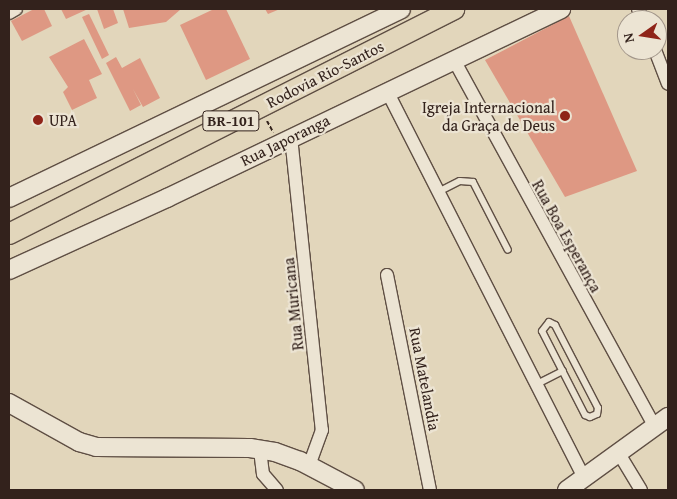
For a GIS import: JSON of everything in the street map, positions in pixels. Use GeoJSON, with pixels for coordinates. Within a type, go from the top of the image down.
{"type":"FeatureCollection","features":[{"type":"Feature","properties":{"kind":"highway","name":"Rodovia Rio-Santos"},"geometry":{"type":"LineString","coordinates":[[9,234],[454,9]]}},
{"type":"Feature","properties":{"kind":"main road"},"geometry":{"type":"LineString","coordinates":[[9,198],[401,9]]}},
{"type":"Feature","properties":{"kind":"main road","name":"Rua Japoranga"},"geometry":{"type":"LineString","coordinates":[[9,270],[561,9]]}},
{"type":"Feature","properties":{"kind":"main road"},"geometry":{"type":"LineString","coordinates":[[9,403],[79,442],[96,447],[260,450],[275,452],[308,465],[355,490]]}},
{"type":"Feature","properties":{"kind":"main road"},"geometry":{"type":"LineString","coordinates":[[567,490],[661,422]]}},
{"type":"Feature","properties":{"kind":"street"},"geometry":{"type":"LineString","coordinates":[[9,12],[16,9]]}},
{"type":"Feature","properties":{"kind":"street","name":"Rua Boa Esperança"},"geometry":{"type":"LineString","coordinates":[[454,60],[661,422]]}},
{"type":"Feature","properties":{"kind":"street"},"geometry":{"type":"LineString","coordinates":[[659,60],[668,84]]}},
{"type":"Feature","properties":{"kind":"street"},"geometry":{"type":"LineString","coordinates":[[387,91],[440,191],[584,478]]}},
{"type":"Feature","properties":{"kind":"street","name":"Rua Muricana"},"geometry":{"type":"LineString","coordinates":[[286,140],[322,430],[308,465]]}},
{"type":"Feature","properties":{"kind":"street","name":"Rua Matelandia"},"geometry":{"type":"LineString","coordinates":[[387,275],[430,490]]}},
{"type":"Feature","properties":{"kind":"street"},"geometry":{"type":"LineString","coordinates":[[260,450],[263,474],[277,490]]}},
{"type":"Feature","properties":{"kind":"street"},"geometry":{"type":"LineString","coordinates":[[618,452],[641,490]]}},
{"type":"Feature","properties":{"kind":"lane"},"geometry":{"type":"LineString","coordinates":[[440,191],[460,181],[473,182],[508,250]]}},
{"type":"Feature","properties":{"kind":"lane"},"geometry":{"type":"LineString","coordinates":[[549,322],[555,325],[598,408],[596,414],[590,417],[585,414],[563,371],[542,331],[549,322]]}},
{"type":"Feature","properties":{"kind":"lane"},"geometry":{"type":"LineString","coordinates":[[537,384],[563,371]]}},
{"type":"Feature","properties":{"kind":"path"},"geometry":{"type":"LineString","coordinates":[[259,107],[286,140]]}},
{"type":"Feature","properties":{"kind":"building"},"geometry":{"type":"Polygon","coordinates":[[[34,9],[44,9],[52,26],[22,41],[11,21],[34,9]]]}},
{"type":"Feature","properties":{"kind":"building"},"geometry":{"type":"Polygon","coordinates":[[[61,9],[88,9],[66,19],[61,9]]]}},
{"type":"Feature","properties":{"kind":"building"},"geometry":{"type":"Polygon","coordinates":[[[97,9],[113,9],[118,23],[104,29],[97,9]]]}},
{"type":"Feature","properties":{"kind":"building"},"geometry":{"type":"Polygon","coordinates":[[[123,9],[181,9],[166,22],[129,28],[123,9]]]}},
{"type":"Feature","properties":{"kind":"building"},"geometry":{"type":"Polygon","coordinates":[[[214,9],[226,9],[250,59],[206,80],[180,25],[214,9]]]}},
{"type":"Feature","properties":{"kind":"building"},"geometry":{"type":"Polygon","coordinates":[[[265,9],[280,9],[268,14],[265,9]]]}},
{"type":"Feature","properties":{"kind":"building"},"geometry":{"type":"Polygon","coordinates":[[[89,14],[109,55],[102,59],[82,17],[89,14]]]}},
{"type":"Feature","properties":{"kind":"building","name":"Igreja Internacional da Graça de Deus"},"geometry":{"type":"Polygon","coordinates":[[[569,16],[637,171],[565,197],[485,60],[569,16]]]}},
{"type":"Feature","properties":{"kind":"building"},"geometry":{"type":"Polygon","coordinates":[[[84,39],[102,74],[89,80],[97,98],[72,110],[63,92],[68,87],[49,57],[84,39]]]}},
{"type":"Feature","properties":{"kind":"building"},"geometry":{"type":"Polygon","coordinates":[[[116,57],[122,68],[140,58],[160,98],[143,107],[133,89],[141,105],[130,111],[106,63],[116,57]]]}},
{"type":"Feature","properties":{"kind":"place","name":"Igreja Internacional da Graça de Deus"},"geometry":{"type":"Point","coordinates":[565,116]}},
{"type":"Feature","properties":{"kind":"place","name":"UPA"},"geometry":{"type":"Point","coordinates":[38,120]}}]}
